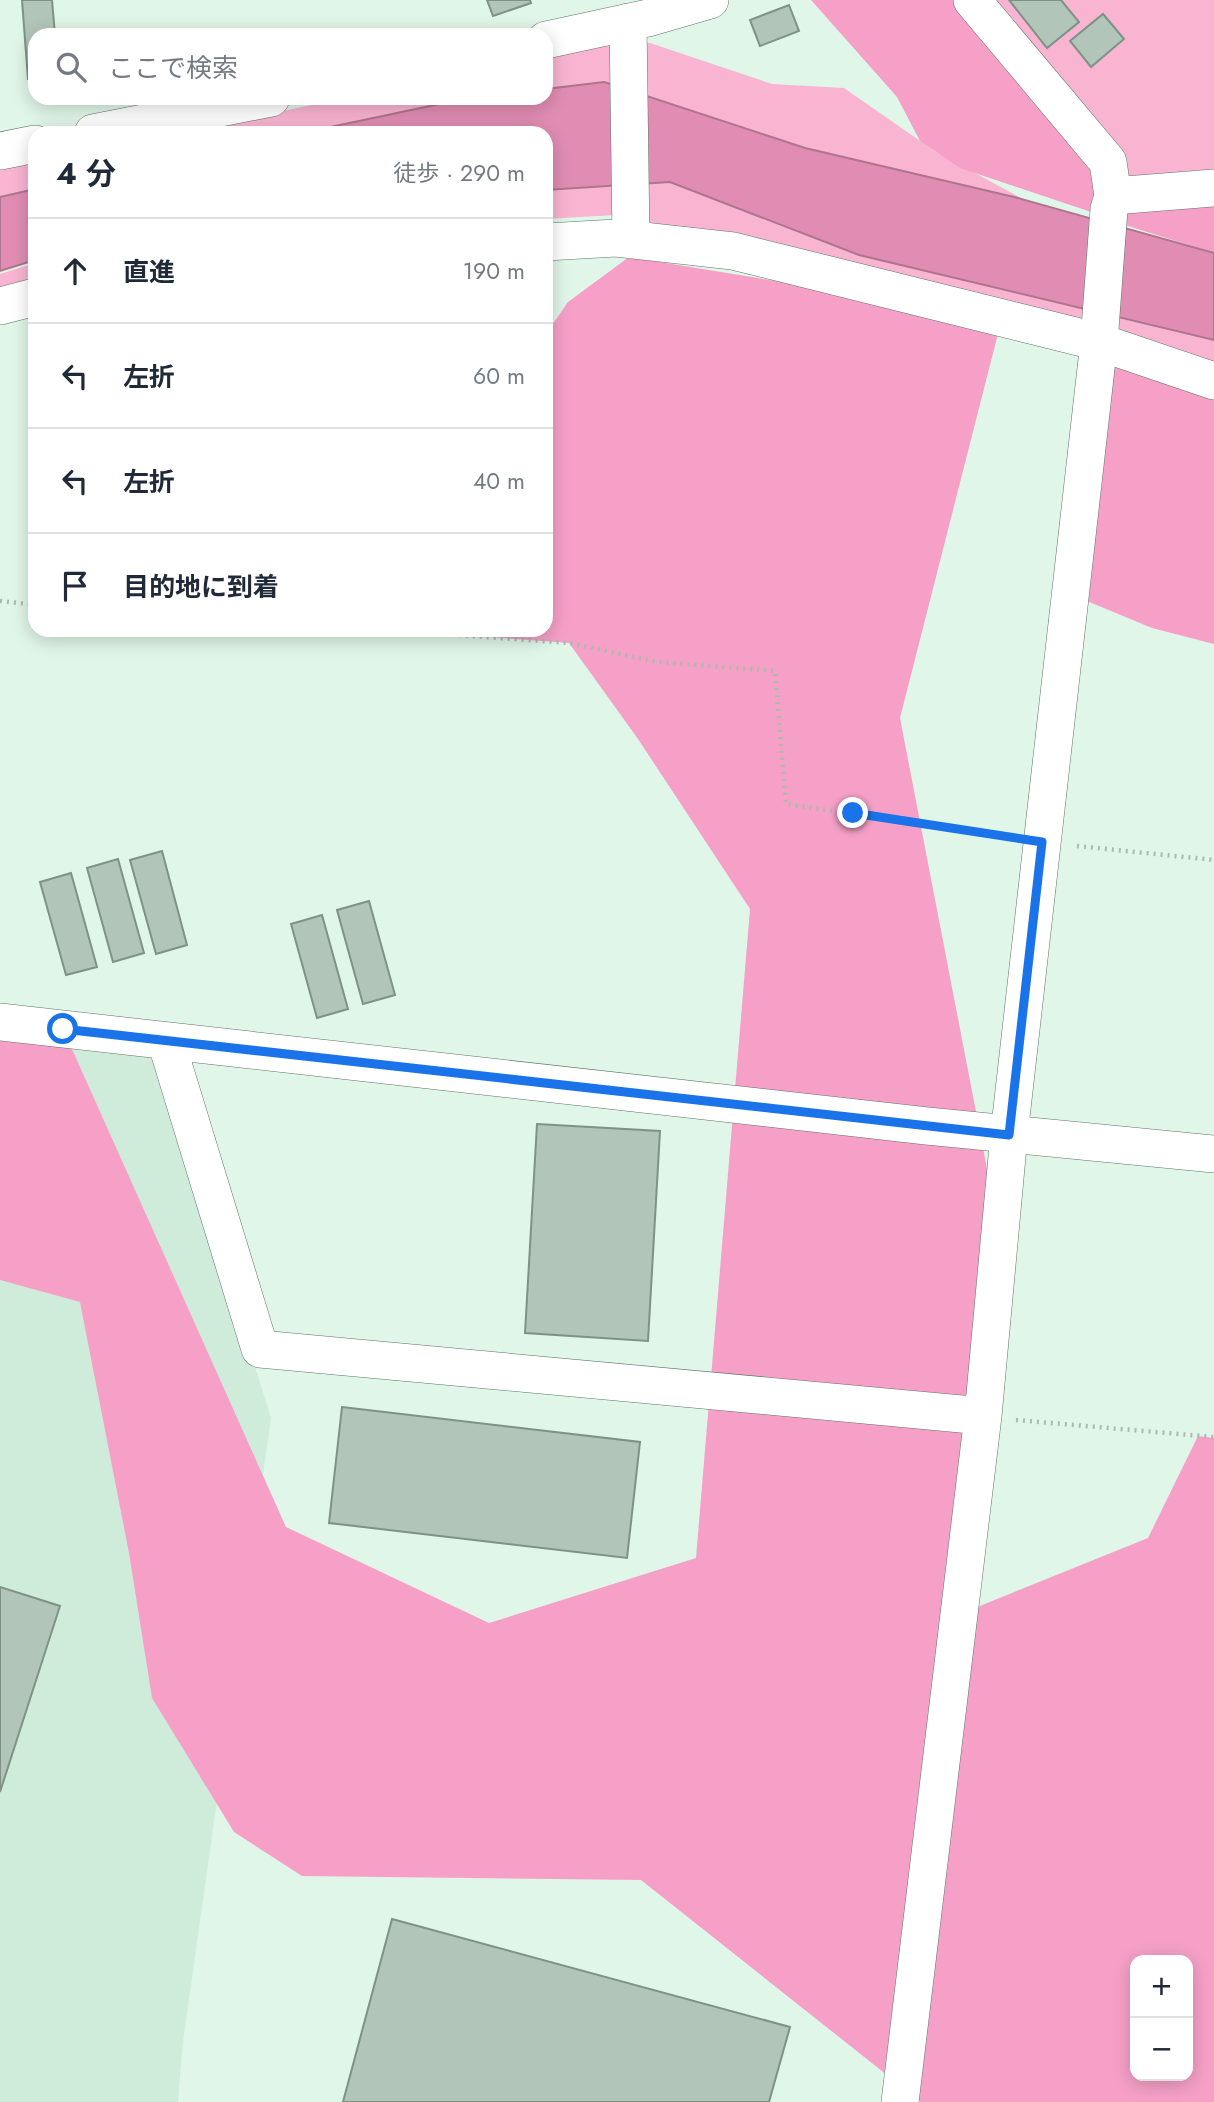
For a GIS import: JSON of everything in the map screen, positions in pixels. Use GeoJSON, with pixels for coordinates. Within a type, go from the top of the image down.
{"type":"FeatureCollection","features":[{"type":"Feature","properties":{"kind":"street"},"geometry":{"type":"LineString","coordinates":[[553,38],[637,14],[709,0]]}},
{"type":"Feature","properties":{"kind":"street"},"geometry":{"type":"LineString","coordinates":[[900,2102],[984,1416],[1009,1135],[1099,337],[1111,203],[1108,162],[972,0]]}},
{"type":"Feature","properties":{"kind":"street"},"geometry":{"type":"LineString","coordinates":[[631,240],[629,63],[637,14]]}},
{"type":"Feature","properties":{"kind":"street"},"geometry":{"type":"LineString","coordinates":[[129,126],[235,105]]}},
{"type":"Feature","properties":{"kind":"street"},"geometry":{"type":"LineString","coordinates":[[0,151],[28,145]]}},
{"type":"Feature","properties":{"kind":"street"},"geometry":{"type":"LineString","coordinates":[[1111,203],[1214,188]]}},
{"type":"Feature","properties":{"kind":"street"},"geometry":{"type":"LineString","coordinates":[[553,242],[631,240],[733,251],[1099,337],[1214,381]]}},
{"type":"Feature","properties":{"kind":"street"},"geometry":{"type":"LineString","coordinates":[[0,306],[28,299]]}},
{"type":"Feature","properties":{"kind":"street"},"geometry":{"type":"LineString","coordinates":[[0,1022],[1009,1135],[1214,1154]]}},
{"type":"Feature","properties":{"kind":"street"},"geometry":{"type":"LineString","coordinates":[[166,1041],[260,1349],[984,1416]]}},
{"type":"Feature","properties":{"kind":"path"},"geometry":{"type":"LineString","coordinates":[[0,601],[28,604]]}},
{"type":"Feature","properties":{"kind":"path"},"geometry":{"type":"LineString","coordinates":[[486,637],[569,643],[658,662],[775,671],[786,804],[1042,842],[1214,860]]}},
{"type":"Feature","properties":{"kind":"path"},"geometry":{"type":"LineString","coordinates":[[984,1416],[1165,1435],[1214,1437]]}},
{"type":"Feature","properties":{"kind":"shaded area"},"geometry":{"type":"Polygon","coordinates":[[[811,0],[960,0],[1108,162],[1100,215],[960,168],[920,141],[897,97],[811,0]]]}},
{"type":"Feature","properties":{"kind":"shaded area"},"geometry":{"type":"Polygon","coordinates":[[[972,0],[1214,0],[1214,182],[1112,189],[972,0]]]}},
{"type":"Feature","properties":{"kind":"shaded area"},"geometry":{"type":"Polygon","coordinates":[[[650,43],[772,84],[844,88],[936,152],[1025,200],[817,151],[587,84],[553,88],[553,55],[603,44],[650,43]]]}},
{"type":"Feature","properties":{"kind":"shaded area"},"geometry":{"type":"Polygon","coordinates":[[[604,82],[805,148],[1014,197],[1214,253],[1214,340],[859,255],[670,182],[553,190],[553,126],[335,126],[435,105],[553,105],[553,88],[604,82]]]}},
{"type":"Feature","properties":{"kind":"shaded area"},"geometry":{"type":"Polygon","coordinates":[[[312,105],[440,105],[342,126],[211,126],[312,105]]]}},
{"type":"Feature","properties":{"kind":"shaded area"},"geometry":{"type":"Polygon","coordinates":[[[28,164],[28,196],[0,202],[0,170],[28,164]]]}},
{"type":"Feature","properties":{"kind":"shaded area"},"geometry":{"type":"Polygon","coordinates":[[[670,182],[821,241],[966,281],[1214,340],[1214,370],[615,215],[553,219],[553,190],[670,182]]]}},
{"type":"Feature","properties":{"kind":"shaded area"},"geometry":{"type":"Polygon","coordinates":[[[1214,188],[1214,253],[1109,220],[1125,195],[1214,188]]]}},
{"type":"Feature","properties":{"kind":"shaded area"},"geometry":{"type":"Polygon","coordinates":[[[28,191],[28,262],[0,271],[0,197],[28,191]]]}},
{"type":"Feature","properties":{"kind":"shaded area"},"geometry":{"type":"Polygon","coordinates":[[[629,257],[1002,318],[900,718],[1000,1236],[960,1614],[1148,1538],[1198,1436],[1214,1438],[1214,2102],[921,2102],[641,1880],[302,1876],[234,1832],[152,1698],[129,1553],[80,1302],[0,1280],[0,1022],[63,1029],[286,1527],[489,1623],[696,1558],[750,909],[638,739],[569,643],[490,637],[553,637],[553,324],[568,302],[629,257]]]}},
{"type":"Feature","properties":{"kind":"shaded area"},"geometry":{"type":"Polygon","coordinates":[[[28,265],[28,282],[0,291],[0,274],[28,265]]]}},
{"type":"Feature","properties":{"kind":"shaded area"},"geometry":{"type":"Polygon","coordinates":[[[1099,342],[1214,381],[1214,644],[1152,628],[1070,594],[1099,342]]]}},
{"type":"Feature","properties":{"kind":"shaded area"},"geometry":{"type":"Polygon","coordinates":[[[0,1035],[157,1053],[271,1418],[183,2042],[178,2102],[0,2102],[0,1035]]]}},
{"type":"Feature","properties":{"kind":"building"},"geometry":{"type":"Polygon","coordinates":[[[22,0],[52,0],[54,28],[28,28],[28,79],[22,0]]]}},
{"type":"Feature","properties":{"kind":"building"},"geometry":{"type":"Polygon","coordinates":[[[487,0],[530,0],[531,3],[493,16],[487,0]]]}},
{"type":"Feature","properties":{"kind":"building"},"geometry":{"type":"Polygon","coordinates":[[[1009,0],[1061,0],[1079,22],[1047,48],[1009,0]]]}},
{"type":"Feature","properties":{"kind":"building"},"geometry":{"type":"Polygon","coordinates":[[[789,5],[799,31],[760,46],[750,20],[789,5]]]}},
{"type":"Feature","properties":{"kind":"building"},"geometry":{"type":"Polygon","coordinates":[[[1103,14],[1124,39],[1091,67],[1070,41],[1103,14]]]}},
{"type":"Feature","properties":{"kind":"building"},"geometry":{"type":"Polygon","coordinates":[[[162,851],[187,945],[156,954],[130,860],[162,851]]]}},
{"type":"Feature","properties":{"kind":"building"},"geometry":{"type":"Polygon","coordinates":[[[118,859],[144,953],[113,962],[87,868],[118,859]]]}},
{"type":"Feature","properties":{"kind":"building"},"geometry":{"type":"Polygon","coordinates":[[[71,873],[97,967],[66,975],[40,882],[71,873]]]}},
{"type":"Feature","properties":{"kind":"building"},"geometry":{"type":"Polygon","coordinates":[[[369,901],[395,995],[363,1004],[337,910],[369,901]]]}},
{"type":"Feature","properties":{"kind":"building"},"geometry":{"type":"Polygon","coordinates":[[[322,915],[348,1009],[317,1018],[291,924],[322,915]]]}},
{"type":"Feature","properties":{"kind":"building"},"geometry":{"type":"Polygon","coordinates":[[[537,1124],[660,1131],[648,1341],[525,1333],[537,1124]]]}},
{"type":"Feature","properties":{"kind":"building"},"geometry":{"type":"Polygon","coordinates":[[[342,1407],[640,1442],[627,1558],[329,1523],[342,1407]]]}},
{"type":"Feature","properties":{"kind":"building"},"geometry":{"type":"Polygon","coordinates":[[[0,1587],[60,1606],[0,1792],[0,1587]]]}},
{"type":"Feature","properties":{"kind":"building"},"geometry":{"type":"Polygon","coordinates":[[[392,1919],[790,2027],[769,2102],[343,2102],[392,1919]]]}},
{"type":"Feature","properties":{"kind":"route"},"geometry":{"type":"LineString","coordinates":[[63,1029],[1009,1135],[1042,842],[853,813]]}}]}
